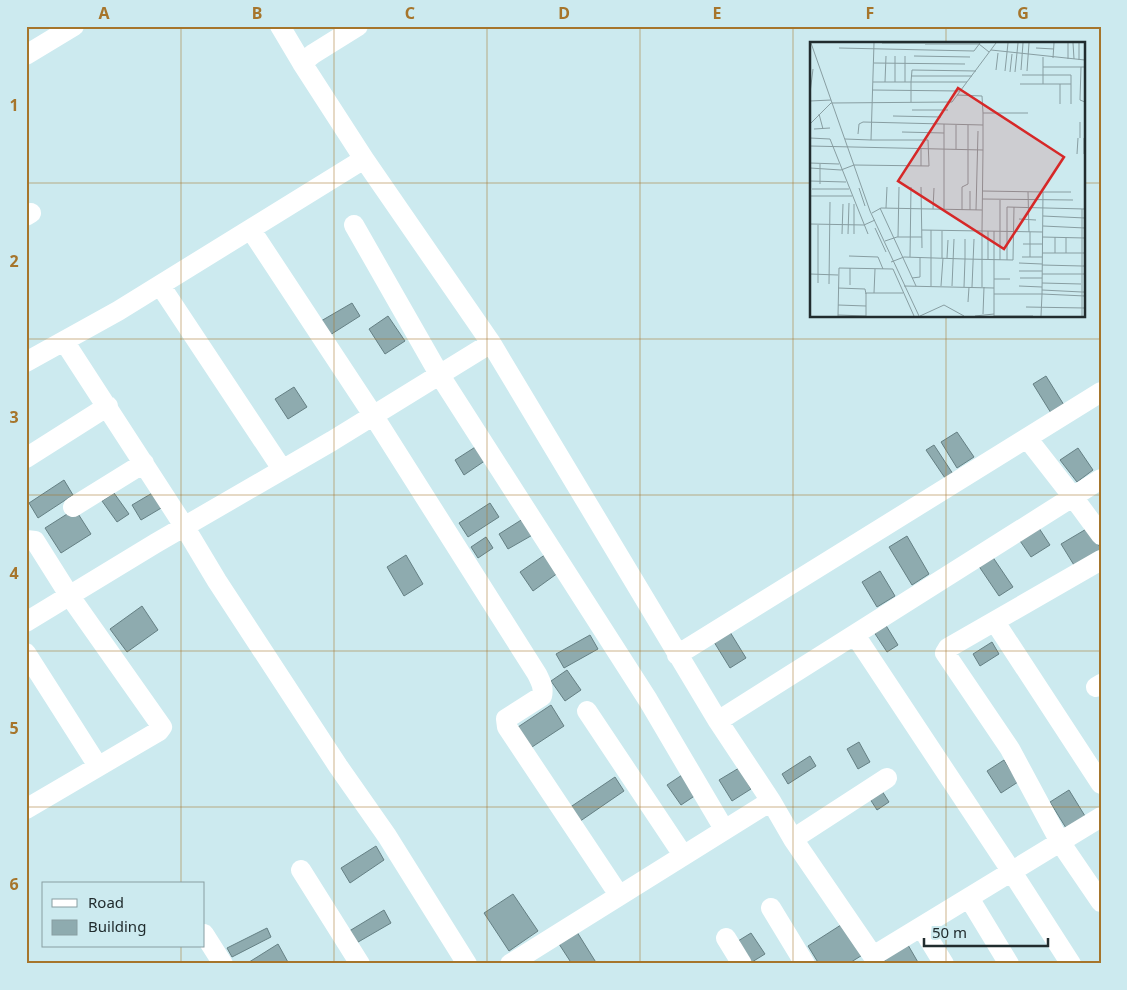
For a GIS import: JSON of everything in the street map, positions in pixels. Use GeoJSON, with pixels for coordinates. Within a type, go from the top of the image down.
{"type":"FeatureCollection","features":[{"type":"Feature","properties":{"kind":"street"},"geometry":{"type":"LineString","coordinates":[[26,55],[74,26]]}},
{"type":"Feature","properties":{"kind":"street"},"geometry":{"type":"LineString","coordinates":[[280,26],[364,159],[491,343],[677,655],[871,961],[969,898],[1101,818]]}},
{"type":"Feature","properties":{"kind":"street"},"geometry":{"type":"LineString","coordinates":[[302,63],[358,26]]}},
{"type":"Feature","properties":{"kind":"street"},"geometry":{"type":"LineString","coordinates":[[26,362],[118,311],[364,159]]}},
{"type":"Feature","properties":{"kind":"street"},"geometry":{"type":"LineString","coordinates":[[354,225],[439,374],[648,700],[724,828]]}},
{"type":"Feature","properties":{"kind":"street"},"geometry":{"type":"LineString","coordinates":[[251,230],[373,415],[537,674],[542,684],[542,696],[506,719],[507,727],[619,895]]}},
{"type":"Feature","properties":{"kind":"street"},"geometry":{"type":"LineString","coordinates":[[160,285],[282,469]]}},
{"type":"Feature","properties":{"kind":"street"},"geometry":{"type":"LineString","coordinates":[[64,341],[108,406],[217,581],[338,766],[387,836],[467,964]]}},
{"type":"Feature","properties":{"kind":"street"},"geometry":{"type":"LineString","coordinates":[[26,622],[491,343]]}},
{"type":"Feature","properties":{"kind":"street"},"geometry":{"type":"LineString","coordinates":[[677,655],[1101,392]]}},
{"type":"Feature","properties":{"kind":"street"},"geometry":{"type":"LineString","coordinates":[[26,458],[108,406]]}},
{"type":"Feature","properties":{"kind":"street"},"geometry":{"type":"LineString","coordinates":[[1027,438],[1101,535]]}},
{"type":"Feature","properties":{"kind":"street"},"geometry":{"type":"LineString","coordinates":[[73,507],[144,463]]}},
{"type":"Feature","properties":{"kind":"street"},"geometry":{"type":"LineString","coordinates":[[718,721],[1101,479]]}},
{"type":"Feature","properties":{"kind":"street"},"geometry":{"type":"LineString","coordinates":[[26,540],[34,542],[69,596],[162,726],[159,731],[26,809]]}},
{"type":"Feature","properties":{"kind":"street"},"geometry":{"type":"LineString","coordinates":[[1101,560],[948,648],[945,653],[1010,749],[1060,842],[1101,902]]}},
{"type":"Feature","properties":{"kind":"street"},"geometry":{"type":"LineString","coordinates":[[995,622],[1101,784]]}},
{"type":"Feature","properties":{"kind":"street"},"geometry":{"type":"LineString","coordinates":[[854,635],[1071,964]]}},
{"type":"Feature","properties":{"kind":"street"},"geometry":{"type":"LineString","coordinates":[[26,654],[98,766]]}},
{"type":"Feature","properties":{"kind":"street"},"geometry":{"type":"LineString","coordinates":[[587,711],[683,855]]}},
{"type":"Feature","properties":{"kind":"street"},"geometry":{"type":"LineString","coordinates":[[793,839],[887,778]]}},
{"type":"Feature","properties":{"kind":"street"},"geometry":{"type":"LineString","coordinates":[[510,964],[724,828],[771,801]]}},
{"type":"Feature","properties":{"kind":"street"},"geometry":{"type":"LineString","coordinates":[[301,870],[360,964]]}},
{"type":"Feature","properties":{"kind":"street"},"geometry":{"type":"LineString","coordinates":[[969,898],[1009,964]]}},
{"type":"Feature","properties":{"kind":"street"},"geometry":{"type":"LineString","coordinates":[[771,908],[805,964]]}},
{"type":"Feature","properties":{"kind":"street"},"geometry":{"type":"LineString","coordinates":[[922,928],[944,964]]}},
{"type":"Feature","properties":{"kind":"street"},"geometry":{"type":"LineString","coordinates":[[205,936],[223,964]]}},
{"type":"Feature","properties":{"kind":"street"},"geometry":{"type":"LineString","coordinates":[[726,938],[742,964]]}},
{"type":"Feature","properties":{"kind":"building"},"geometry":{"type":"Polygon","coordinates":[[[352,303],[360,316],[330,335],[321,321],[352,303]]]}},
{"type":"Feature","properties":{"kind":"building"},"geometry":{"type":"Polygon","coordinates":[[[388,316],[405,341],[385,354],[369,329],[388,316]]]}},
{"type":"Feature","properties":{"kind":"building"},"geometry":{"type":"Polygon","coordinates":[[[1046,376],[1064,405],[1051,413],[1033,384],[1046,376]]]}},
{"type":"Feature","properties":{"kind":"building"},"geometry":{"type":"Polygon","coordinates":[[[294,387],[307,407],[288,419],[275,399],[294,387]]]}},
{"type":"Feature","properties":{"kind":"building"},"geometry":{"type":"Polygon","coordinates":[[[957,432],[974,457],[957,468],[941,442],[957,432]]]}},
{"type":"Feature","properties":{"kind":"building"},"geometry":{"type":"Polygon","coordinates":[[[480,444],[489,458],[464,475],[455,460],[480,444]]]}},
{"type":"Feature","properties":{"kind":"building"},"geometry":{"type":"Polygon","coordinates":[[[934,445],[953,474],[945,478],[926,450],[934,445]]]}},
{"type":"Feature","properties":{"kind":"building"},"geometry":{"type":"Polygon","coordinates":[[[1078,448],[1093,470],[1077,482],[1060,460],[1078,448]]]}},
{"type":"Feature","properties":{"kind":"building"},"geometry":{"type":"Polygon","coordinates":[[[64,480],[73,495],[38,518],[29,503],[64,480]]]}},
{"type":"Feature","properties":{"kind":"building"},"geometry":{"type":"Polygon","coordinates":[[[154,492],[163,507],[141,520],[132,505],[154,492]]]}},
{"type":"Feature","properties":{"kind":"building"},"geometry":{"type":"Polygon","coordinates":[[[114,493],[129,514],[117,522],[102,501],[114,493]]]}},
{"type":"Feature","properties":{"kind":"building"},"geometry":{"type":"Polygon","coordinates":[[[490,503],[499,517],[468,537],[459,523],[490,503]]]}},
{"type":"Feature","properties":{"kind":"building"},"geometry":{"type":"Polygon","coordinates":[[[75,509],[91,534],[61,553],[45,528],[75,509]]]}},
{"type":"Feature","properties":{"kind":"building"},"geometry":{"type":"Polygon","coordinates":[[[526,517],[536,533],[508,549],[499,534],[526,517]]]}},
{"type":"Feature","properties":{"kind":"building"},"geometry":{"type":"Polygon","coordinates":[[[1035,522],[1050,545],[1031,557],[1016,535],[1035,522]]]}},
{"type":"Feature","properties":{"kind":"building"},"geometry":{"type":"Polygon","coordinates":[[[1088,528],[1101,549],[1101,556],[1077,570],[1061,544],[1088,528]]]}},
{"type":"Feature","properties":{"kind":"building"},"geometry":{"type":"Polygon","coordinates":[[[907,536],[929,574],[912,585],[889,547],[907,536]]]}},
{"type":"Feature","properties":{"kind":"building"},"geometry":{"type":"Polygon","coordinates":[[[486,537],[493,548],[478,558],[471,547],[486,537]]]}},
{"type":"Feature","properties":{"kind":"building"},"geometry":{"type":"Polygon","coordinates":[[[549,552],[562,570],[533,591],[520,572],[549,552]]]}},
{"type":"Feature","properties":{"kind":"building"},"geometry":{"type":"Polygon","coordinates":[[[990,553],[1013,587],[999,596],[976,562],[990,553]]]}},
{"type":"Feature","properties":{"kind":"building"},"geometry":{"type":"Polygon","coordinates":[[[406,555],[423,584],[404,596],[387,567],[406,555]]]}},
{"type":"Feature","properties":{"kind":"building"},"geometry":{"type":"Polygon","coordinates":[[[880,571],[895,596],[877,607],[862,582],[880,571]]]}},
{"type":"Feature","properties":{"kind":"building"},"geometry":{"type":"Polygon","coordinates":[[[142,606],[158,630],[127,652],[110,629],[142,606]]]}},
{"type":"Feature","properties":{"kind":"building"},"geometry":{"type":"Polygon","coordinates":[[[882,619],[898,645],[887,652],[870,626],[882,619]]]}},
{"type":"Feature","properties":{"kind":"building"},"geometry":{"type":"Polygon","coordinates":[[[730,632],[746,658],[730,668],[714,642],[730,632]]]}},
{"type":"Feature","properties":{"kind":"building"},"geometry":{"type":"Polygon","coordinates":[[[590,635],[598,649],[564,668],[556,654],[590,635]]]}},
{"type":"Feature","properties":{"kind":"building"},"geometry":{"type":"Polygon","coordinates":[[[992,642],[999,654],[980,666],[973,654],[992,642]]]}},
{"type":"Feature","properties":{"kind":"building"},"geometry":{"type":"Polygon","coordinates":[[[567,670],[581,690],[565,701],[551,681],[567,670]]]}},
{"type":"Feature","properties":{"kind":"building"},"geometry":{"type":"Polygon","coordinates":[[[551,705],[564,726],[529,749],[515,729],[551,705]]]}},
{"type":"Feature","properties":{"kind":"building"},"geometry":{"type":"Polygon","coordinates":[[[859,742],[870,762],[858,769],[847,749],[859,742]]]}},
{"type":"Feature","properties":{"kind":"building"},"geometry":{"type":"Polygon","coordinates":[[[810,756],[816,766],[788,784],[782,774],[810,756]]]}},
{"type":"Feature","properties":{"kind":"building"},"geometry":{"type":"Polygon","coordinates":[[[1004,760],[1018,782],[1001,793],[987,771],[1004,760]]]}},
{"type":"Feature","properties":{"kind":"building"},"geometry":{"type":"Polygon","coordinates":[[[739,768],[751,789],[732,801],[719,780],[739,768]]]}},
{"type":"Feature","properties":{"kind":"building"},"geometry":{"type":"Polygon","coordinates":[[[682,775],[696,795],[681,805],[667,785],[682,775]]]}},
{"type":"Feature","properties":{"kind":"building"},"geometry":{"type":"Polygon","coordinates":[[[615,777],[624,791],[576,824],[566,810],[615,777]]]}},
{"type":"Feature","properties":{"kind":"building"},"geometry":{"type":"Polygon","coordinates":[[[1069,790],[1085,816],[1066,828],[1050,802],[1069,790]]]}},
{"type":"Feature","properties":{"kind":"building"},"geometry":{"type":"Polygon","coordinates":[[[882,791],[889,802],[877,810],[870,799],[882,791]]]}},
{"type":"Feature","properties":{"kind":"building"},"geometry":{"type":"Polygon","coordinates":[[[376,846],[384,860],[350,883],[341,868],[376,846]]]}},
{"type":"Feature","properties":{"kind":"building"},"geometry":{"type":"Polygon","coordinates":[[[513,894],[538,931],[509,951],[484,913],[513,894]]]}},
{"type":"Feature","properties":{"kind":"building"},"geometry":{"type":"Polygon","coordinates":[[[384,910],[391,923],[353,945],[346,933],[384,910]]]}},
{"type":"Feature","properties":{"kind":"building"},"geometry":{"type":"Polygon","coordinates":[[[844,923],[864,954],[848,964],[819,964],[808,946],[844,923]]]}},
{"type":"Feature","properties":{"kind":"building"},"geometry":{"type":"Polygon","coordinates":[[[267,928],[271,937],[232,957],[227,948],[267,928]]]}},
{"type":"Feature","properties":{"kind":"building"},"geometry":{"type":"Polygon","coordinates":[[[577,932],[597,964],[572,964],[559,944],[577,932]]]}},
{"type":"Feature","properties":{"kind":"building"},"geometry":{"type":"Polygon","coordinates":[[[751,933],[765,954],[752,962],[738,941],[751,933]]]}},
{"type":"Feature","properties":{"kind":"building"},"geometry":{"type":"Polygon","coordinates":[[[278,944],[289,964],[246,964],[278,944]]]}},
{"type":"Feature","properties":{"kind":"building"},"geometry":{"type":"Polygon","coordinates":[[[908,945],[919,964],[887,964],[884,959],[908,945]]]}}]}
